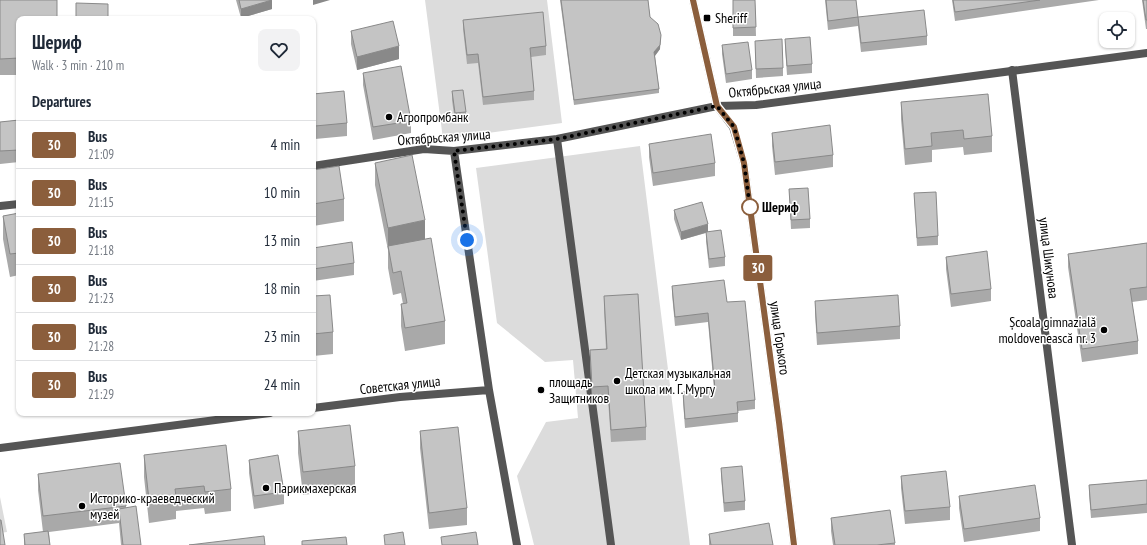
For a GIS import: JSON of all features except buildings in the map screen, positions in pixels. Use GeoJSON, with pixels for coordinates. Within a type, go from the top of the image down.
{"type":"FeatureCollection","features":[{"type":"Feature","properties":{"kind":"street","name":"улица Горького"},"geometry":{"type":"LineString","coordinates":[[693,0],[717,106],[734,127],[744,163],[794,545]]}},
{"type":"Feature","properties":{"kind":"street","name":"Октябрьская улица"},"geometry":{"type":"LineString","coordinates":[[316,166],[424,149],[454,151],[557,139],[717,106],[756,105],[1147,53]]}},
{"type":"Feature","properties":{"kind":"street","name":"улица Шикунова"},"geometry":{"type":"LineString","coordinates":[[1012,70],[1072,545]]}},
{"type":"Feature","properties":{"kind":"street"},"geometry":{"type":"LineString","coordinates":[[557,139],[611,545]]}},
{"type":"Feature","properties":{"kind":"street"},"geometry":{"type":"LineString","coordinates":[[454,151],[489,390],[517,545]]}},
{"type":"Feature","properties":{"kind":"street"},"geometry":{"type":"LineString","coordinates":[[0,206],[16,204]]}},
{"type":"Feature","properties":{"kind":"street","name":"Советская улица"},"geometry":{"type":"LineString","coordinates":[[316,408],[400,397],[489,390]]}},
{"type":"Feature","properties":{"kind":"street"},"geometry":{"type":"LineString","coordinates":[[0,448],[247,416]]}},
{"type":"Feature","properties":{"kind":"shaded area"},"geometry":{"type":"Polygon","coordinates":[[[425,0],[547,0],[562,123],[443,139],[425,0]]]}},
{"type":"Feature","properties":{"kind":"shaded area"},"geometry":{"type":"Polygon","coordinates":[[[640,146],[690,545],[534,545],[517,476],[546,422],[578,418],[573,360],[545,362],[497,323],[476,168],[640,146]]]}},
{"type":"Feature","properties":{"kind":"shaded area"},"geometry":{"type":"Polygon","coordinates":[[[0,497],[7,532],[0,533],[0,497]]]}},
{"type":"Feature","properties":{"kind":"bus line","name":"30"},"geometry":{"type":"LineString","coordinates":[[693,0],[717,106],[734,127],[744,163],[794,545]]}},
{"type":"Feature","properties":{"kind":"place","name":"Sheriff"},"geometry":{"type":"Point","coordinates":[707,18]}},
{"type":"Feature","properties":{"kind":"place","name":"Агропромбанк"},"geometry":{"type":"Point","coordinates":[389,117]}},
{"type":"Feature","properties":{"kind":"place","name":"Шериф"},"geometry":{"type":"Point","coordinates":[750,207]}},
{"type":"Feature","properties":{"kind":"place","name":"Școala gimnazială moldovenească nr. 3"},"geometry":{"type":"Point","coordinates":[1104,330]}},
{"type":"Feature","properties":{"kind":"place","name":"Детская музыкальная школа им. Г. Мургу"},"geometry":{"type":"Point","coordinates":[617,381]}},
{"type":"Feature","properties":{"kind":"place","name":"площадь Защитников"},"geometry":{"type":"Point","coordinates":[541,390]}},
{"type":"Feature","properties":{"kind":"place","name":"Парикмахерская"},"geometry":{"type":"Point","coordinates":[266,488]}},
{"type":"Feature","properties":{"kind":"place","name":"Историко-краеведческий музей"},"geometry":{"type":"Point","coordinates":[82,506]}},
{"type":"Feature","properties":{"kind":"route"},"geometry":{"type":"LineString","coordinates":[[467,240],[454,151],[557,139],[717,106],[734,127],[744,163],[750,207]]}}]}
